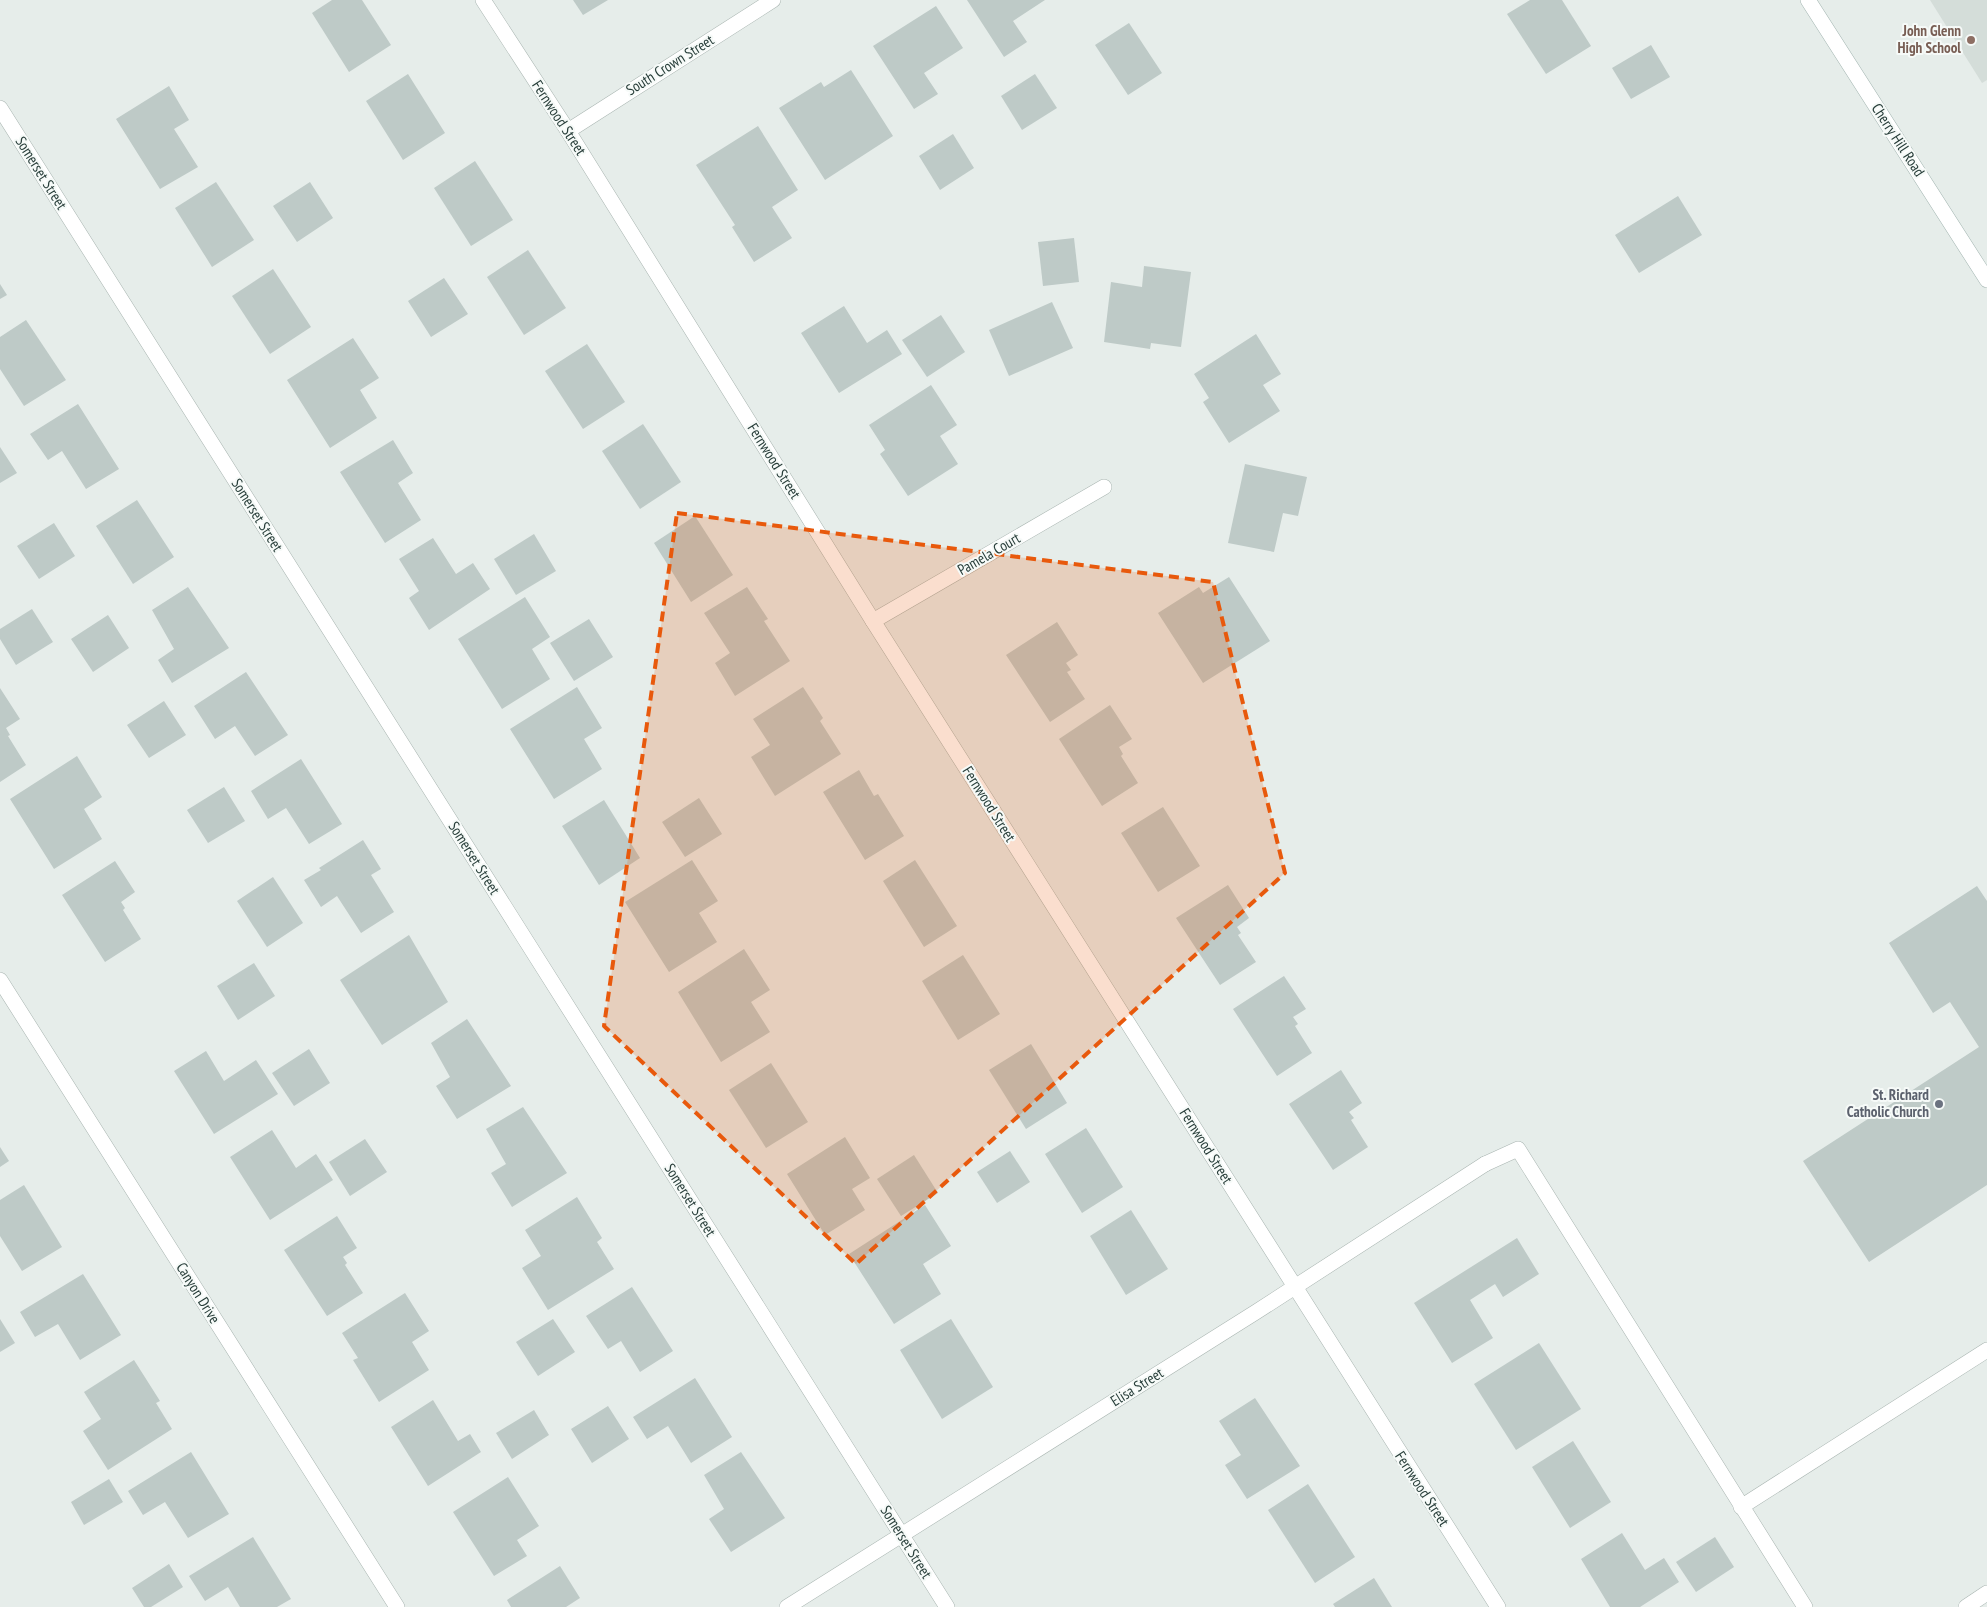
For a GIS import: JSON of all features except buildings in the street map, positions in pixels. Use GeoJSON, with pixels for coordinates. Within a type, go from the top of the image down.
{"type":"FeatureCollection","features":[{"type":"Feature","properties":{"kind":"street","name":"Fernwood Street"},"geometry":{"type":"LineString","coordinates":[[483,0],[568,131],[873,621],[1498,1607]]}},
{"type":"Feature","properties":{"kind":"street","name":"South Crown Street"},"geometry":{"type":"LineString","coordinates":[[568,131],[773,0]]}},
{"type":"Feature","properties":{"kind":"street","name":"Cherry Hill Road"},"geometry":{"type":"LineString","coordinates":[[1808,0],[1987,280]]}},
{"type":"Feature","properties":{"kind":"street","name":"Somerset Street"},"geometry":{"type":"LineString","coordinates":[[0,108],[947,1607]]}},
{"type":"Feature","properties":{"kind":"street","name":"Pamela Court"},"geometry":{"type":"LineString","coordinates":[[873,621],[1104,487]]}},
{"type":"Feature","properties":{"kind":"street","name":"Canyon Drive"},"geometry":{"type":"LineString","coordinates":[[0,980],[397,1607]]}},
{"type":"Feature","properties":{"kind":"street","name":"Elisa Street"},"geometry":{"type":"LineString","coordinates":[[787,1607],[1295,1287],[1485,1164],[1518,1149],[1742,1507]]}},
{"type":"Feature","properties":{"kind":"street"},"geometry":{"type":"LineString","coordinates":[[1805,1607],[1742,1507],[1987,1350]]}},
{"type":"Feature","properties":{"kind":"street"},"geometry":{"type":"LineString","coordinates":[[1966,1607],[1987,1593]]}},
{"type":"Feature","properties":{"kind":"highlighted area"},"geometry":{"type":"Polygon","coordinates":[[[677,513],[1213,582],[1285,873],[856,1264],[604,1026],[677,513]]]}},
{"type":"Feature","properties":{"kind":"shaded area","name":"John Glenn High School"},"geometry":{"type":"Polygon","coordinates":[[[1930,0],[1987,0],[1987,80],[1982,83],[1930,0]]]}},
{"type":"Feature","properties":{"kind":"place","name":"John Glenn High School"},"geometry":{"type":"Point","coordinates":[1971,40]}},
{"type":"Feature","properties":{"kind":"place","name":"St. Richard Catholic Church"},"geometry":{"type":"Point","coordinates":[1939,1104]}}]}
